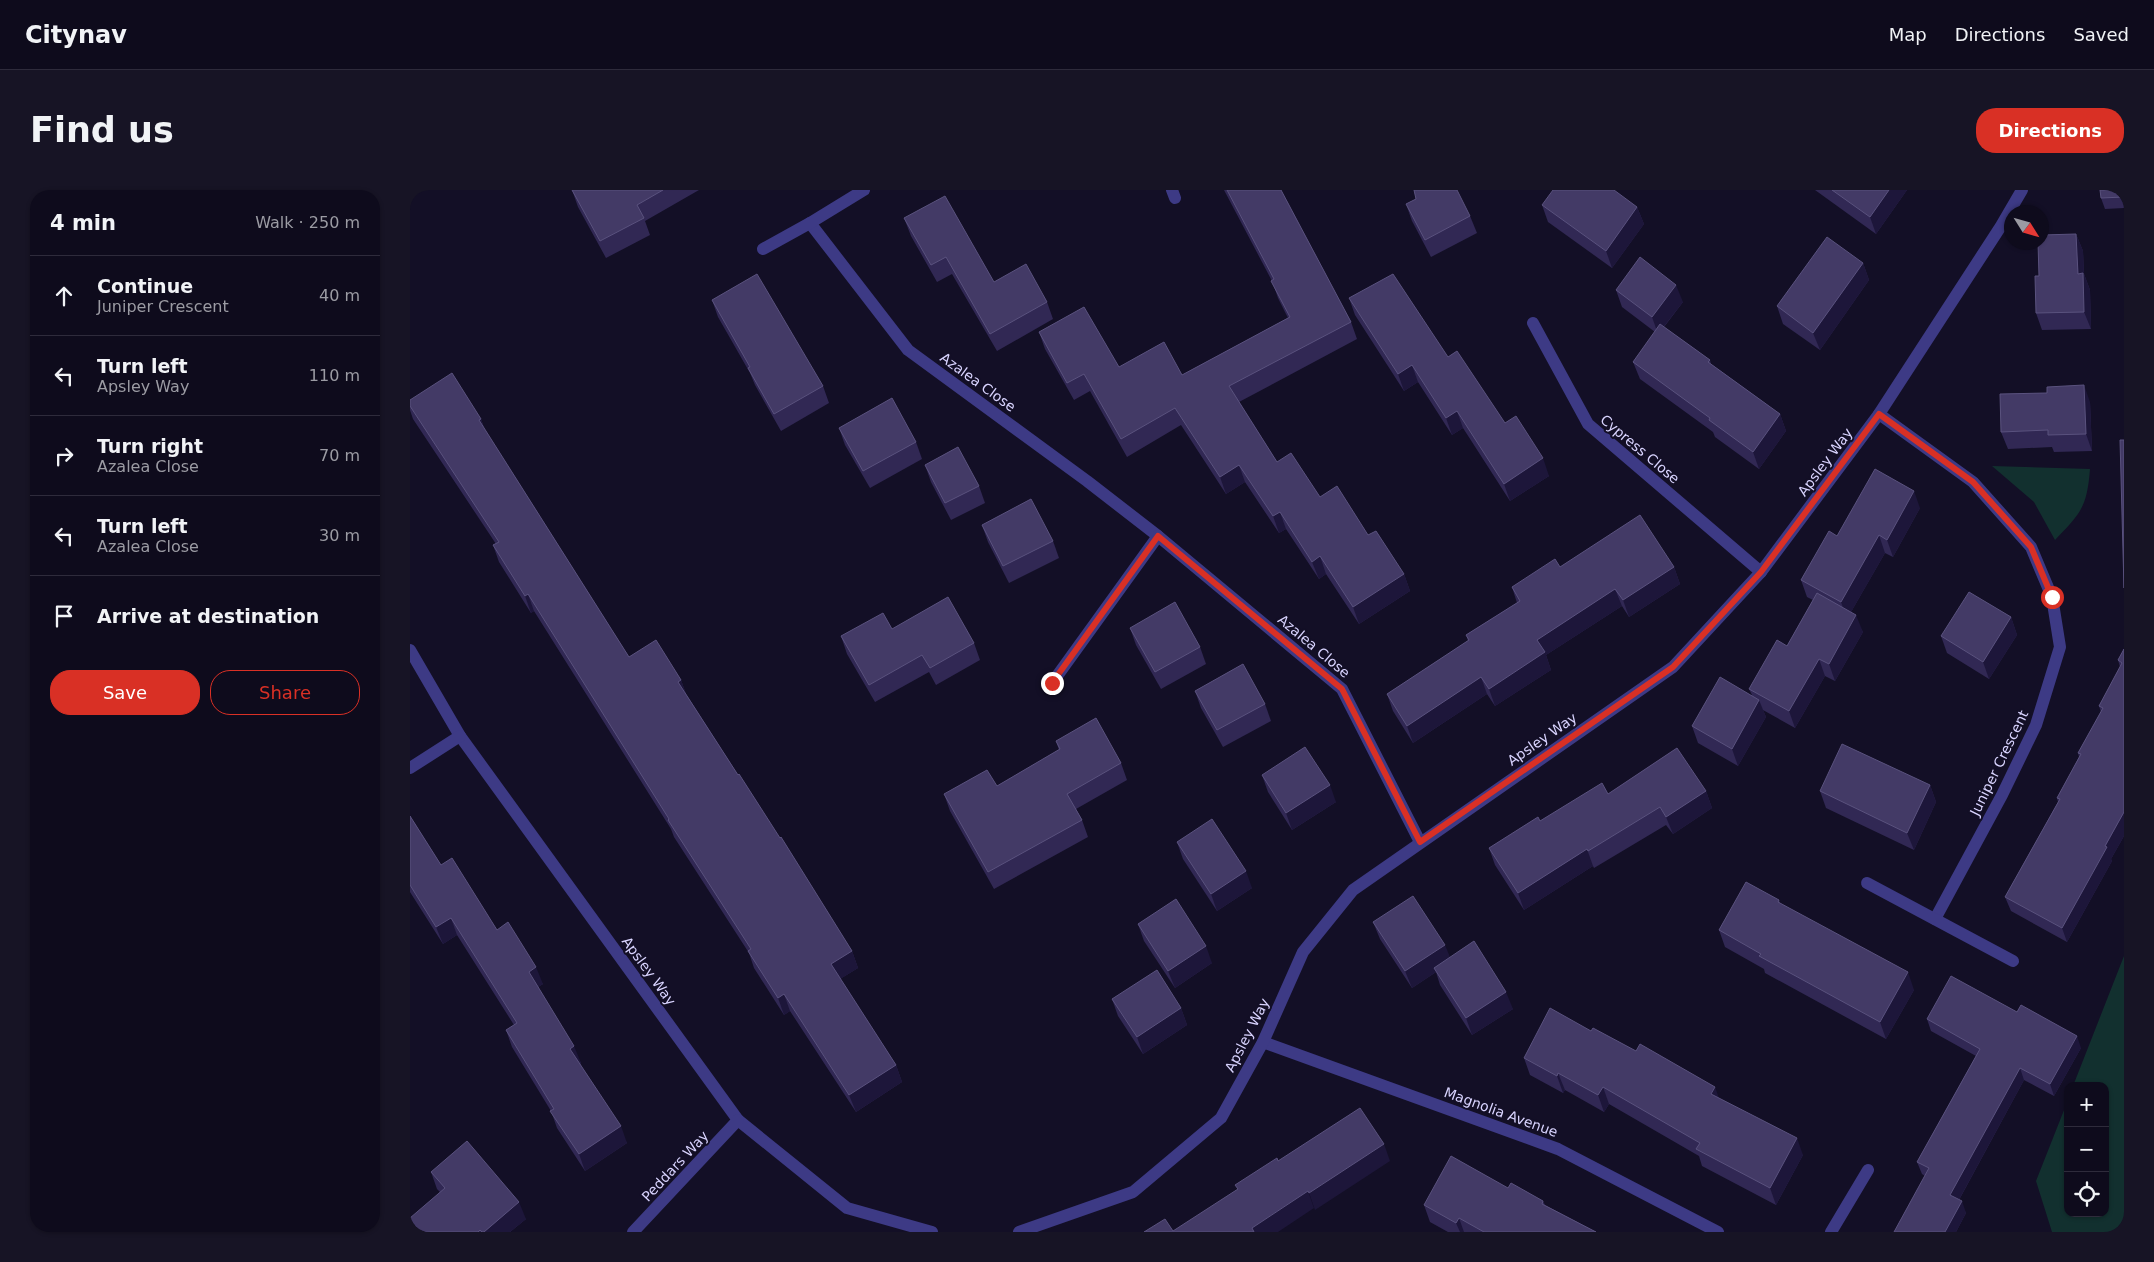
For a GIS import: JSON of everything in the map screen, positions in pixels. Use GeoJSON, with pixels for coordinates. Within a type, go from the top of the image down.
{"type":"FeatureCollection","features":[{"type":"Feature","properties":{"kind":"street"},"geometry":{"type":"LineString","coordinates":[[762,249],[810,223],[864,190]]}},
{"type":"Feature","properties":{"kind":"street","name":"Apsley Way"},"geometry":{"type":"LineString","coordinates":[[1019,1232],[1133,1192],[1221,1118],[1263,1042],[1304,952],[1353,890],[1673,667],[1761,572],[1879,414],[2002,226],[2022,190]]}},
{"type":"Feature","properties":{"kind":"street","name":"Azalea Close"},"geometry":{"type":"LineString","coordinates":[[810,223],[908,350],[1087,481],[1158,536],[1342,689],[1420,842]]}},
{"type":"Feature","properties":{"kind":"street","name":"Cypress Close"},"geometry":{"type":"LineString","coordinates":[[1533,323],[1588,424],[1761,572]]}},
{"type":"Feature","properties":{"kind":"street","name":"Juniper Crescent"},"geometry":{"type":"LineString","coordinates":[[1879,414],[1973,482],[2031,547],[2052,597],[2060,647],[2036,725],[2002,795],[1935,919]]}},
{"type":"Feature","properties":{"kind":"street"},"geometry":{"type":"LineString","coordinates":[[1052,683],[1158,536]]}},
{"type":"Feature","properties":{"kind":"street","name":"Apsley Way"},"geometry":{"type":"LineString","coordinates":[[410,650],[460,736],[738,1120],[847,1208],[932,1232]]}},
{"type":"Feature","properties":{"kind":"street"},"geometry":{"type":"LineString","coordinates":[[410,768],[460,736]]}},
{"type":"Feature","properties":{"kind":"street"},"geometry":{"type":"LineString","coordinates":[[1867,883],[2013,961]]}},
{"type":"Feature","properties":{"kind":"street","name":"Magnolia Avenue"},"geometry":{"type":"LineString","coordinates":[[1263,1042],[1558,1148],[1718,1232]]}},
{"type":"Feature","properties":{"kind":"street","name":"Peddars Way"},"geometry":{"type":"LineString","coordinates":[[633,1232],[738,1120]]}},
{"type":"Feature","properties":{"kind":"street"},"geometry":{"type":"LineString","coordinates":[[1831,1232],[1868,1170]]}},
{"type":"Feature","properties":{"kind":"green space"},"geometry":{"type":"Polygon","coordinates":[[[1992,466],[2090,469],[2087,492],[2081,509],[2055,540],[2034,502],[1992,466]]]}},
{"type":"Feature","properties":{"kind":"green space"},"geometry":{"type":"Polygon","coordinates":[[[2124,956],[2124,1232],[2052,1232],[2036,1181],[2064,1110],[2064,1217],[2109,1217],[2109,1082],[2075,1082],[2124,956]]]}},
{"type":"Feature","properties":{"kind":"building"},"geometry":{"type":"Polygon","coordinates":[[[572,190],[663,190],[637,205],[644,218],[600,241],[572,190]]]}},
{"type":"Feature","properties":{"kind":"building"},"geometry":{"type":"Polygon","coordinates":[[[1227,190],[1281,190],[1351,322],[1229,386],[1277,462],[1291,453],[1320,497],[1337,486],[1368,535],[1376,531],[1404,574],[1353,607],[1320,556],[1312,562],[1280,512],[1273,516],[1239,465],[1220,477],[1175,408],[1121,439],[1084,374],[1067,383],[1039,332],[1084,307],[1119,367],[1164,342],[1182,375],[1290,317],[1271,281],[1274,279],[1227,190]]]}},
{"type":"Feature","properties":{"kind":"building"},"geometry":{"type":"Polygon","coordinates":[[[1414,190],[1457,190],[1470,216],[1425,240],[1406,204],[1416,199],[1414,190]]]}},
{"type":"Feature","properties":{"kind":"building"},"geometry":{"type":"Polygon","coordinates":[[[1553,190],[1614,190],[1637,207],[1606,251],[1542,205],[1553,190]]]}},
{"type":"Feature","properties":{"kind":"building"},"geometry":{"type":"Polygon","coordinates":[[[1832,190],[1889,190],[1870,217],[1832,190]]]}},
{"type":"Feature","properties":{"kind":"building"},"geometry":{"type":"Polygon","coordinates":[[[2100,190],[2124,190],[2124,197],[2101,198],[2100,190]]]}},
{"type":"Feature","properties":{"kind":"building"},"geometry":{"type":"Polygon","coordinates":[[[945,196],[994,282],[1026,264],[1047,302],[990,334],[946,257],[931,265],[904,218],[945,196]]]}},
{"type":"Feature","properties":{"kind":"building"},"geometry":{"type":"Polygon","coordinates":[[[2076,234],[2078,274],[2083,273],[2084,312],[2036,313],[2035,276],[2039,276],[2038,250],[2049,250],[2049,235],[2076,234]]]}},
{"type":"Feature","properties":{"kind":"building"},"geometry":{"type":"Polygon","coordinates":[[[1827,237],[1863,263],[1813,333],[1777,306],[1827,237]]]}},
{"type":"Feature","properties":{"kind":"building"},"geometry":{"type":"Polygon","coordinates":[[[1640,257],[1676,285],[1652,317],[1616,290],[1640,257]]]}},
{"type":"Feature","properties":{"kind":"building"},"geometry":{"type":"Polygon","coordinates":[[[757,274],[823,386],[774,414],[712,300],[757,274]]]}},
{"type":"Feature","properties":{"kind":"building"},"geometry":{"type":"Polygon","coordinates":[[[1393,274],[1448,357],[1457,351],[1505,423],[1516,416],[1543,458],[1504,484],[1457,411],[1446,418],[1412,365],[1398,374],[1349,298],[1393,274]]]}},
{"type":"Feature","properties":{"kind":"building"},"geometry":{"type":"Polygon","coordinates":[[[1660,324],[1710,360],[1708,362],[1780,414],[1753,452],[1633,362],[1660,324]]]}},
{"type":"Feature","properties":{"kind":"building"},"geometry":{"type":"Polygon","coordinates":[[[452,373],[481,419],[479,420],[629,657],[656,640],[681,680],[678,682],[781,837],[852,951],[831,964],[896,1065],[849,1095],[784,994],[778,998],[748,951],[751,949],[668,820],[528,594],[525,596],[493,545],[499,542],[410,406],[410,400],[452,373]]]}},
{"type":"Feature","properties":{"kind":"building"},"geometry":{"type":"Polygon","coordinates":[[[2084,385],[2086,434],[2048,435],[2048,430],[2001,432],[2000,394],[2047,393],[2047,387],[2084,385]]]}},
{"type":"Feature","properties":{"kind":"building"},"geometry":{"type":"Polygon","coordinates":[[[892,398],[916,442],[863,471],[839,428],[892,398]]]}},
{"type":"Feature","properties":{"kind":"building"},"geometry":{"type":"Polygon","coordinates":[[[2120,440],[2124,440],[2124,588],[2120,440]]]}},
{"type":"Feature","properties":{"kind":"building"},"geometry":{"type":"Polygon","coordinates":[[[958,447],[979,486],[945,503],[925,465],[958,447]]]}},
{"type":"Feature","properties":{"kind":"building"},"geometry":{"type":"Polygon","coordinates":[[[1875,469],[1914,491],[1887,540],[1879,535],[1841,602],[1801,580],[1829,531],[1837,536],[1875,469]]]}},
{"type":"Feature","properties":{"kind":"building"},"geometry":{"type":"Polygon","coordinates":[[[1031,499],[1053,541],[1003,566],[982,525],[1031,499]]]}},
{"type":"Feature","properties":{"kind":"building"},"geometry":{"type":"Polygon","coordinates":[[[1640,515],[1674,567],[1623,600],[1615,589],[1537,640],[1545,652],[1489,689],[1481,677],[1407,726],[1387,694],[1469,640],[1466,635],[1520,601],[1512,587],[1555,559],[1560,567],[1640,515]]]}},
{"type":"Feature","properties":{"kind":"building"},"geometry":{"type":"Polygon","coordinates":[[[1969,592],[2011,617],[1983,662],[1941,636],[1969,592]]]}},
{"type":"Feature","properties":{"kind":"building"},"geometry":{"type":"Polygon","coordinates":[[[1817,593],[1856,615],[1829,664],[1819,659],[1789,711],[1749,689],[1777,640],[1787,646],[1817,593]]]}},
{"type":"Feature","properties":{"kind":"building"},"geometry":{"type":"Polygon","coordinates":[[[948,597],[974,643],[930,668],[922,655],[869,685],[841,636],[883,613],[892,629],[948,597]]]}},
{"type":"Feature","properties":{"kind":"building"},"geometry":{"type":"Polygon","coordinates":[[[1175,602],[1200,647],[1155,672],[1130,628],[1175,602]]]}},
{"type":"Feature","properties":{"kind":"building"},"geometry":{"type":"Polygon","coordinates":[[[2124,649],[2124,812],[2105,846],[2107,847],[2062,928],[2005,897],[2060,799],[2057,798],[2081,754],[2078,753],[2103,708],[2099,706],[2122,663],[2118,660],[2124,649]]]}},
{"type":"Feature","properties":{"kind":"building"},"geometry":{"type":"Polygon","coordinates":[[[1243,664],[1265,704],[1217,730],[1195,691],[1243,664]]]}},
{"type":"Feature","properties":{"kind":"building"},"geometry":{"type":"Polygon","coordinates":[[[1720,677],[1759,700],[1732,749],[1692,726],[1720,677]]]}},
{"type":"Feature","properties":{"kind":"building"},"geometry":{"type":"Polygon","coordinates":[[[1096,718],[1121,763],[1067,794],[1082,820],[988,872],[944,794],[987,770],[997,786],[1060,749],[1056,741],[1096,718]]]}},
{"type":"Feature","properties":{"kind":"building"},"geometry":{"type":"Polygon","coordinates":[[[1842,744],[1930,785],[1907,833],[1820,791],[1842,744]]]}},
{"type":"Feature","properties":{"kind":"building"},"geometry":{"type":"Polygon","coordinates":[[[1305,747],[1330,785],[1286,813],[1262,775],[1305,747]]]}},
{"type":"Feature","properties":{"kind":"building"},"geometry":{"type":"Polygon","coordinates":[[[1677,748],[1706,791],[1666,817],[1660,807],[1588,851],[1587,849],[1518,893],[1489,848],[1538,817],[1540,821],[1602,783],[1608,794],[1677,748]]]}},
{"type":"Feature","properties":{"kind":"building"},"geometry":{"type":"Polygon","coordinates":[[[410,816],[441,865],[452,858],[497,930],[508,922],[536,967],[529,972],[574,1046],[570,1049],[621,1126],[579,1154],[550,1111],[554,1109],[506,1030],[517,1023],[451,918],[436,927],[410,885],[410,816]]]}},
{"type":"Feature","properties":{"kind":"building"},"geometry":{"type":"Polygon","coordinates":[[[1212,819],[1246,871],[1211,894],[1177,842],[1212,819]]]}},
{"type":"Feature","properties":{"kind":"building"},"geometry":{"type":"Polygon","coordinates":[[[1746,882],[1779,900],[1778,902],[1908,972],[1880,1022],[1759,956],[1761,954],[1719,930],[1746,882]]]}},
{"type":"Feature","properties":{"kind":"building"},"geometry":{"type":"Polygon","coordinates":[[[1413,896],[1445,945],[1405,971],[1373,922],[1413,896]]]}},
{"type":"Feature","properties":{"kind":"building"},"geometry":{"type":"Polygon","coordinates":[[[1176,899],[1206,946],[1168,971],[1138,924],[1176,899]]]}},
{"type":"Feature","properties":{"kind":"building"},"geometry":{"type":"Polygon","coordinates":[[[1474,941],[1506,992],[1466,1018],[1434,968],[1474,941]]]}},
{"type":"Feature","properties":{"kind":"building"},"geometry":{"type":"Polygon","coordinates":[[[1157,970],[1181,1008],[1137,1037],[1112,999],[1157,970]]]}},
{"type":"Feature","properties":{"kind":"building"},"geometry":{"type":"Polygon","coordinates":[[[1951,976],[2017,1012],[2021,1005],[2077,1036],[2050,1084],[2020,1068],[1950,1195],[1962,1201],[1945,1232],[1894,1232],[1929,1168],[1917,1162],[1980,1049],[1927,1019],[1951,976]]]}},
{"type":"Feature","properties":{"kind":"building"},"geometry":{"type":"Polygon","coordinates":[[[1550,1008],[1591,1031],[1593,1028],[1636,1051],[1640,1044],[1715,1087],[1711,1094],[1797,1138],[1770,1188],[1696,1149],[1700,1143],[1603,1087],[1598,1095],[1558,1073],[1557,1076],[1524,1058],[1550,1008]]]}},
{"type":"Feature","properties":{"kind":"building"},"geometry":{"type":"Polygon","coordinates":[[[1360,1108],[1384,1144],[1252,1228],[1254,1232],[1144,1232],[1165,1219],[1173,1231],[1238,1189],[1235,1185],[1277,1158],[1278,1161],[1360,1108]]]}},
{"type":"Feature","properties":{"kind":"building"},"geometry":{"type":"Polygon","coordinates":[[[467,1141],[519,1202],[484,1232],[480,1230],[478,1232],[410,1232],[410,1218],[445,1188],[431,1172],[467,1141]]]}},
{"type":"Feature","properties":{"kind":"building"},"geometry":{"type":"Polygon","coordinates":[[[1451,1156],[1508,1188],[1511,1183],[1543,1201],[1542,1204],[1596,1232],[1484,1232],[1459,1218],[1456,1223],[1424,1205],[1451,1156]]]}},
{"type":"Feature","properties":{"kind":"route"},"geometry":{"type":"LineString","coordinates":[[1052,683],[1158,536],[1342,689],[1420,842],[1673,667],[1761,572],[1879,414],[1973,482],[2031,547],[2052,597]]}}]}
